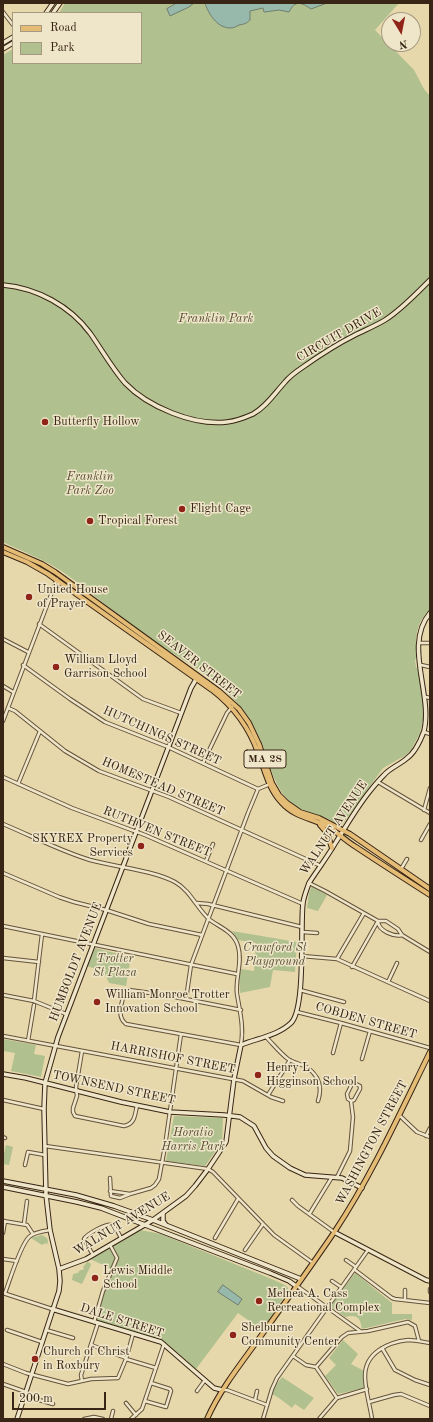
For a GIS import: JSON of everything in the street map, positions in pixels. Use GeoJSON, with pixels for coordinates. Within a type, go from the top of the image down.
{"type":"FeatureCollection","features":[{"type":"Feature","properties":{"kind":"main road","name":"SEAVER STREET"},"geometry":{"type":"LineString","coordinates":[[3,547],[42,564],[59,575],[197,677]]}},
{"type":"Feature","properties":{"kind":"main road","name":"SEAVER STREET"},"geometry":{"type":"LineString","coordinates":[[3,552],[36,567],[56,579],[219,691],[243,714],[252,729],[261,750],[271,783],[280,802],[289,810],[303,818],[317,822],[332,829],[340,836]]}},
{"type":"Feature","properties":{"kind":"main road","name":"SEAVER STREET"},"geometry":{"type":"LineString","coordinates":[[271,783],[291,807],[300,812],[326,821],[343,831]]}},
{"type":"Feature","properties":{"kind":"main road"},"geometry":{"type":"LineString","coordinates":[[317,822],[326,830],[332,848]]}},
{"type":"Feature","properties":{"kind":"main road","name":"MA 28"},"geometry":{"type":"LineString","coordinates":[[343,831],[350,834],[430,889]]}},
{"type":"Feature","properties":{"kind":"main road","name":"MA 28"},"geometry":{"type":"LineString","coordinates":[[340,836],[430,895]]}},
{"type":"Feature","properties":{"kind":"main road","name":"WASHINGTON STREET"},"geometry":{"type":"LineString","coordinates":[[207,1419],[222,1390],[334,1232],[362,1188],[430,1052]]}},
{"type":"Feature","properties":{"kind":"street"},"geometry":{"type":"LineString","coordinates":[[47,12],[53,3]]}},
{"type":"Feature","properties":{"kind":"street"},"geometry":{"type":"LineString","coordinates":[[54,12],[60,3]]}},
{"type":"Feature","properties":{"kind":"street"},"geometry":{"type":"LineString","coordinates":[[3,12],[12,24]]}},
{"type":"Feature","properties":{"kind":"street"},"geometry":{"type":"LineString","coordinates":[[3,43],[12,38]]}},
{"type":"Feature","properties":{"kind":"street"},"geometry":{"type":"LineString","coordinates":[[3,50],[12,44]]}},
{"type":"Feature","properties":{"kind":"street","name":"CIRCUIT DRIVE"},"geometry":{"type":"LineString","coordinates":[[3,285],[34,291],[55,301],[71,313],[90,332],[108,360],[125,382],[142,397],[160,407],[186,418],[202,422],[216,423],[234,421],[254,413],[272,397],[291,376],[330,348],[384,321],[396,312],[430,280]]}},
{"type":"Feature","properties":{"kind":"street"},"geometry":{"type":"LineString","coordinates":[[3,720],[56,579],[59,575]]}},
{"type":"Feature","properties":{"kind":"street","name":"WALNUT AVENUE"},"geometry":{"type":"LineString","coordinates":[[297,1012],[302,956],[303,904],[309,883],[369,792],[384,774],[415,752],[424,732],[428,697],[421,665],[420,643],[422,626],[430,613]]}},
{"type":"Feature","properties":{"kind":"street"},"geometry":{"type":"LineString","coordinates":[[39,624],[143,699],[181,713]]}},
{"type":"Feature","properties":{"kind":"street"},"geometry":{"type":"LineString","coordinates":[[3,639],[28,652]]}},
{"type":"Feature","properties":{"kind":"street"},"geometry":{"type":"LineString","coordinates":[[420,643],[430,643]]}},
{"type":"Feature","properties":{"kind":"street","name":"HUTCHINGS STREET"},"geometry":{"type":"LineString","coordinates":[[23,665],[105,722],[168,747],[258,789]]}},
{"type":"Feature","properties":{"kind":"street"},"geometry":{"type":"LineString","coordinates":[[421,665],[430,667]]}},
{"type":"Feature","properties":{"kind":"street","name":"HUMBOLDT AVENUE"},"geometry":{"type":"LineString","coordinates":[[59,1269],[50,1230],[46,1196],[44,1109],[46,1083],[55,1046],[66,1014],[181,713],[197,677]]}},
{"type":"Feature","properties":{"kind":"street"},"geometry":{"type":"LineString","coordinates":[[3,686],[14,692]]}},
{"type":"Feature","properties":{"kind":"street"},"geometry":{"type":"LineString","coordinates":[[203,763],[226,713],[233,706]]}},
{"type":"Feature","properties":{"kind":"street","name":"HOMESTEAD STREET"},"geometry":{"type":"LineString","coordinates":[[8,708],[15,711],[65,751],[99,771],[152,790],[321,866]]}},
{"type":"Feature","properties":{"kind":"street"},"geometry":{"type":"LineString","coordinates":[[18,784],[40,731]]}},
{"type":"Feature","properties":{"kind":"street"},"geometry":{"type":"LineString","coordinates":[[424,732],[430,734]]}},
{"type":"Feature","properties":{"kind":"street","name":"RUTHVEN STREET"},"geometry":{"type":"LineString","coordinates":[[3,777],[72,808],[136,831],[303,904]]}},
{"type":"Feature","properties":{"kind":"street"},"geometry":{"type":"LineString","coordinates":[[378,782],[430,813]]}},
{"type":"Feature","properties":{"kind":"street"},"geometry":{"type":"LineString","coordinates":[[186,1000],[192,965],[202,935],[258,789],[271,783]]}},
{"type":"Feature","properties":{"kind":"street"},"geometry":{"type":"LineString","coordinates":[[424,810],[430,788]]}},
{"type":"Feature","properties":{"kind":"street"},"geometry":{"type":"LineString","coordinates":[[3,824],[77,856],[175,882],[187,892],[209,919],[231,933],[238,945],[240,958],[237,974],[237,994],[241,1010],[241,1046]]}},
{"type":"Feature","properties":{"kind":"street"},"geometry":{"type":"LineString","coordinates":[[421,840],[430,824]]}},
{"type":"Feature","properties":{"kind":"street"},"geometry":{"type":"LineString","coordinates":[[206,861],[212,844]]}},
{"type":"Feature","properties":{"kind":"street"},"geometry":{"type":"LineString","coordinates":[[401,869],[407,859]]}},
{"type":"Feature","properties":{"kind":"street"},"geometry":{"type":"LineString","coordinates":[[3,873],[59,897],[149,924],[202,935]]}},
{"type":"Feature","properties":{"kind":"street"},"geometry":{"type":"LineString","coordinates":[[309,883],[378,921],[386,921],[398,929],[402,935],[430,952]]}},
{"type":"Feature","properties":{"kind":"street"},"geometry":{"type":"LineString","coordinates":[[197,903],[214,905],[302,927]]}},
{"type":"Feature","properties":{"kind":"street"},"geometry":{"type":"LineString","coordinates":[[337,959],[364,913]]}},
{"type":"Feature","properties":{"kind":"street"},"geometry":{"type":"LineString","coordinates":[[378,921],[378,925],[382,929],[394,936],[402,935]]}},
{"type":"Feature","properties":{"kind":"street"},"geometry":{"type":"LineString","coordinates":[[352,966],[378,921]]}},
{"type":"Feature","properties":{"kind":"street"},"geometry":{"type":"LineString","coordinates":[[3,926],[237,974]]}},
{"type":"Feature","properties":{"kind":"street"},"geometry":{"type":"LineString","coordinates":[[303,932],[317,933]]}},
{"type":"Feature","properties":{"kind":"street"},"geometry":{"type":"LineString","coordinates":[[34,1001],[42,934]]}},
{"type":"Feature","properties":{"kind":"street"},"geometry":{"type":"LineString","coordinates":[[302,956],[337,959],[430,1001]]}},
{"type":"Feature","properties":{"kind":"street"},"geometry":{"type":"LineString","coordinates":[[3,958],[39,962]]}},
{"type":"Feature","properties":{"kind":"street"},"geometry":{"type":"LineString","coordinates":[[388,982],[397,963]]}},
{"type":"Feature","properties":{"kind":"street"},"geometry":{"type":"LineString","coordinates":[[241,1010],[129,990],[124,993],[121,1018],[126,1024],[241,1046],[282,1030],[295,1019],[297,1012]]}},
{"type":"Feature","properties":{"kind":"street"},"geometry":{"type":"LineString","coordinates":[[299,990],[344,1002]]}},
{"type":"Feature","properties":{"kind":"street"},"geometry":{"type":"LineString","coordinates":[[3,995],[34,1001],[66,1014]]}},
{"type":"Feature","properties":{"kind":"street"},"geometry":{"type":"LineString","coordinates":[[28,1041],[34,1005]]}},
{"type":"Feature","properties":{"kind":"street","name":"COBDEN STREET"},"geometry":{"type":"LineString","coordinates":[[297,1012],[430,1048]]}},
{"type":"Feature","properties":{"kind":"street"},"geometry":{"type":"LineString","coordinates":[[333,1053],[341,1023]]}},
{"type":"Feature","properties":{"kind":"street"},"geometry":{"type":"LineString","coordinates":[[362,1059],[370,1031]]}},
{"type":"Feature","properties":{"kind":"street"},"geometry":{"type":"LineString","coordinates":[[110,1191],[130,1194],[144,1191],[155,1185],[159,1179],[163,1162],[181,1034]]}},
{"type":"Feature","properties":{"kind":"street","name":"HARRISHOF STREET"},"geometry":{"type":"LineString","coordinates":[[3,1036],[234,1079],[248,1083],[268,1096],[283,1101]]}},
{"type":"Feature","properties":{"kind":"street"},"geometry":{"type":"LineString","coordinates":[[266,1037],[290,1060],[308,1068],[316,1077],[321,1086],[318,1102]]}},
{"type":"Feature","properties":{"kind":"street","name":"WALNUT AVENUE"},"geometry":{"type":"LineString","coordinates":[[59,1269],[78,1263],[93,1255],[153,1220],[186,1196],[208,1169],[226,1142],[234,1079],[241,1046]]}},
{"type":"Feature","properties":{"kind":"street"},"geometry":{"type":"LineString","coordinates":[[82,1051],[73,1112],[78,1117],[124,1126],[128,1125],[133,1120],[138,1105]]}},
{"type":"Feature","properties":{"kind":"street"},"geometry":{"type":"LineString","coordinates":[[268,1096],[290,1060]]}},
{"type":"Feature","properties":{"kind":"street","name":"TOWNSEND STREET"},"geometry":{"type":"LineString","coordinates":[[3,1074],[170,1112],[229,1115],[244,1119],[252,1124],[269,1152],[290,1168],[305,1175],[337,1177],[362,1188]]}},
{"type":"Feature","properties":{"kind":"street"},"geometry":{"type":"LineString","coordinates":[[337,1177],[350,1151],[353,1116],[351,1101],[348,1099],[347,1094],[354,1083],[360,1086],[360,1089],[354,1100],[351,1101]]}},
{"type":"Feature","properties":{"kind":"street"},"geometry":{"type":"LineString","coordinates":[[3,1100],[44,1109]]}},
{"type":"Feature","properties":{"kind":"street"},"geometry":{"type":"LineString","coordinates":[[399,1115],[417,1132],[430,1137]]}},
{"type":"Feature","properties":{"kind":"street"},"geometry":{"type":"LineString","coordinates":[[426,1136],[430,1128]]}},
{"type":"Feature","properties":{"kind":"street"},"geometry":{"type":"LineString","coordinates":[[45,1146],[208,1169],[213,1172],[278,1238],[313,1262]]}},
{"type":"Feature","properties":{"kind":"street"},"geometry":{"type":"LineString","coordinates":[[25,1165],[28,1152],[46,1156]]}},
{"type":"Feature","properties":{"kind":"street"},"geometry":{"type":"LineString","coordinates":[[310,1213],[332,1177]]}},
{"type":"Feature","properties":{"kind":"street"},"geometry":{"type":"LineString","coordinates":[[110,1178],[110,1194],[114,1197],[124,1198],[130,1194]]}},
{"type":"Feature","properties":{"kind":"street"},"geometry":{"type":"LineString","coordinates":[[3,1181],[46,1188],[103,1202],[153,1220],[301,1279]]}},
{"type":"Feature","properties":{"kind":"street"},"geometry":{"type":"LineString","coordinates":[[3,1187],[101,1208],[270,1273],[289,1281],[360,1331]]}},
{"type":"Feature","properties":{"kind":"street"},"geometry":{"type":"LineString","coordinates":[[215,1238],[238,1199]]}},
{"type":"Feature","properties":{"kind":"street"},"geometry":{"type":"LineString","coordinates":[[292,1200],[334,1232],[430,1281]]}},
{"type":"Feature","properties":{"kind":"street"},"geometry":{"type":"LineString","coordinates":[[24,1224],[27,1201]]}},
{"type":"Feature","properties":{"kind":"street"},"geometry":{"type":"LineString","coordinates":[[162,1213],[163,1222],[166,1226]]}},
{"type":"Feature","properties":{"kind":"street"},"geometry":{"type":"LineString","coordinates":[[134,1220],[134,1231]]}},
{"type":"Feature","properties":{"kind":"street"},"geometry":{"type":"LineString","coordinates":[[3,1233],[4,1221],[24,1224],[29,1227],[34,1234]]}},
{"type":"Feature","properties":{"kind":"street"},"geometry":{"type":"LineString","coordinates":[[245,1250],[263,1224]]}},
{"type":"Feature","properties":{"kind":"street"},"geometry":{"type":"LineString","coordinates":[[93,1255],[84,1239],[87,1235],[107,1225],[111,1225],[121,1238]]}},
{"type":"Feature","properties":{"kind":"street"},"geometry":{"type":"LineString","coordinates":[[4,1293],[28,1238],[34,1234],[50,1230]]}},
{"type":"Feature","properties":{"kind":"street"},"geometry":{"type":"LineString","coordinates":[[94,1322],[103,1291],[118,1258],[110,1244]]}},
{"type":"Feature","properties":{"kind":"street"},"geometry":{"type":"LineString","coordinates":[[263,1419],[274,1383],[368,1250]]}},
{"type":"Feature","properties":{"kind":"street"},"geometry":{"type":"LineString","coordinates":[[3,1259],[17,1261]]}},
{"type":"Feature","properties":{"kind":"street"},"geometry":{"type":"LineString","coordinates":[[346,1260],[392,1298],[430,1303]]}},
{"type":"Feature","properties":{"kind":"street"},"geometry":{"type":"LineString","coordinates":[[17,1419],[60,1287],[59,1269]]}},
{"type":"Feature","properties":{"kind":"street"},"geometry":{"type":"LineString","coordinates":[[332,1281],[342,1287]]}},
{"type":"Feature","properties":{"kind":"street"},"geometry":{"type":"LineString","coordinates":[[405,1290],[405,1300]]}},
{"type":"Feature","properties":{"kind":"street","name":"DALE STREET"},"geometry":{"type":"LineString","coordinates":[[4,1293],[164,1344],[205,1380],[217,1389],[222,1390]]}},
{"type":"Feature","properties":{"kind":"street"},"geometry":{"type":"LineString","coordinates":[[316,1367],[342,1337],[348,1334],[408,1322],[415,1326],[419,1341]]}},
{"type":"Feature","properties":{"kind":"street"},"geometry":{"type":"LineString","coordinates":[[82,1381],[81,1376],[98,1323]]}},
{"type":"Feature","properties":{"kind":"street"},"geometry":{"type":"LineString","coordinates":[[7,1330],[42,1342]]}},
{"type":"Feature","properties":{"kind":"street"},"geometry":{"type":"LineString","coordinates":[[46,1330],[73,1338]]}},
{"type":"Feature","properties":{"kind":"street"},"geometry":{"type":"LineString","coordinates":[[3,1364],[68,1384],[91,1379],[118,1378],[133,1334]]}},
{"type":"Feature","properties":{"kind":"street"},"geometry":{"type":"LineString","coordinates":[[372,1419],[365,1374],[370,1358],[374,1352],[403,1341],[430,1343]]}},
{"type":"Feature","properties":{"kind":"street"},"geometry":{"type":"LineString","coordinates":[[131,1419],[142,1409],[164,1344]]}},
{"type":"Feature","properties":{"kind":"street"},"geometry":{"type":"LineString","coordinates":[[91,1345],[156,1368]]}},
{"type":"Feature","properties":{"kind":"street"},"geometry":{"type":"LineString","coordinates":[[382,1348],[395,1370],[415,1380],[430,1385]]}},
{"type":"Feature","properties":{"kind":"street"},"geometry":{"type":"LineString","coordinates":[[293,1356],[306,1365],[316,1367],[337,1398]]}},
{"type":"Feature","properties":{"kind":"street"},"geometry":{"type":"LineString","coordinates":[[197,1391],[205,1380]]}},
{"type":"Feature","properties":{"kind":"street"},"geometry":{"type":"LineString","coordinates":[[145,1401],[166,1407],[171,1391],[170,1389],[151,1383]]}},
{"type":"Feature","properties":{"kind":"street"},"geometry":{"type":"LineString","coordinates":[[3,1384],[53,1404]]}},
{"type":"Feature","properties":{"kind":"street"},"geometry":{"type":"LineString","coordinates":[[319,1419],[337,1398],[367,1389]]}},
{"type":"Feature","properties":{"kind":"street"},"geometry":{"type":"LineString","coordinates":[[222,1390],[227,1390],[267,1405]]}},
{"type":"Feature","properties":{"kind":"street"},"geometry":{"type":"LineString","coordinates":[[255,1400],[257,1391]]}},
{"type":"Feature","properties":{"kind":"street"},"geometry":{"type":"LineString","coordinates":[[369,1402],[401,1394],[430,1406]]}},
{"type":"Feature","properties":{"kind":"street"},"geometry":{"type":"LineString","coordinates":[[126,1403],[136,1415]]}},
{"type":"Feature","properties":{"kind":"street"},"geometry":{"type":"LineString","coordinates":[[111,1419],[113,1411]]}},
{"type":"Feature","properties":{"kind":"street"},"geometry":{"type":"LineString","coordinates":[[84,1419],[94,1417],[103,1419]]}},
{"type":"Feature","properties":{"kind":"green space","name":"Franklin Park"},"geometry":{"type":"Polygon","coordinates":[[[65,3],[399,3],[391,12],[381,12],[381,23],[375,30],[381,36],[381,52],[396,52],[414,70],[424,89],[430,96],[430,609],[421,620],[417,632],[417,657],[415,660],[416,667],[419,670],[424,716],[420,733],[411,750],[406,755],[383,768],[342,825],[339,826],[290,802],[280,790],[257,731],[235,700],[218,684],[189,663],[146,636],[56,567],[3,542],[3,55],[12,50],[12,64],[142,64],[142,12],[60,12],[65,3]]]}},
{"type":"Feature","properties":{"kind":"green space"},"geometry":{"type":"Polygon","coordinates":[[[312,886],[327,895],[318,911],[307,908],[309,893],[312,886]]]}},
{"type":"Feature","properties":{"kind":"green space","name":"Crawford St Playground"},"geometry":{"type":"Polygon","coordinates":[[[232,931],[297,942],[295,972],[273,970],[270,987],[240,993],[239,977],[241,969],[254,971],[256,943],[238,940],[232,931]]]}},
{"type":"Feature","properties":{"kind":"green space","name":"Trotter St Plaza"},"geometry":{"type":"Polygon","coordinates":[[[95,948],[131,957],[126,986],[109,983],[104,972],[87,966],[95,948]]]}},
{"type":"Feature","properties":{"kind":"green space"},"geometry":{"type":"Polygon","coordinates":[[[3,1039],[36,1045],[34,1054],[45,1056],[41,1077],[11,1071],[15,1053],[3,1051],[3,1039]]]}},
{"type":"Feature","properties":{"kind":"green space","name":"Horatio Harris Park"},"geometry":{"type":"Polygon","coordinates":[[[174,1116],[223,1118],[222,1142],[205,1166],[166,1161],[174,1116]]]}},
{"type":"Feature","properties":{"kind":"green space"},"geometry":{"type":"Polygon","coordinates":[[[6,1145],[13,1147],[9,1165],[3,1164],[6,1145]]]}},
{"type":"Feature","properties":{"kind":"green space"},"geometry":{"type":"Polygon","coordinates":[[[140,1230],[161,1234],[274,1280],[285,1285],[288,1288],[288,1291],[262,1330],[238,1313],[196,1369],[161,1339],[96,1320],[112,1269],[90,1259],[140,1230]]]}},
{"type":"Feature","properties":{"kind":"green space"},"geometry":{"type":"Polygon","coordinates":[[[42,1235],[47,1238],[47,1245],[46,1243],[42,1245],[31,1238],[42,1235]]]}},
{"type":"Feature","properties":{"kind":"green space"},"geometry":{"type":"Polygon","coordinates":[[[87,1262],[91,1265],[82,1284],[72,1280],[73,1274],[84,1269],[83,1267],[87,1262]]]}},
{"type":"Feature","properties":{"kind":"green space"},"geometry":{"type":"Polygon","coordinates":[[[355,1273],[392,1303],[392,1314],[412,1314],[412,1320],[405,1319],[362,1329],[357,1317],[345,1317],[330,1306],[355,1273]]]}},
{"type":"Feature","properties":{"kind":"green space"},"geometry":{"type":"Polygon","coordinates":[[[343,1340],[358,1354],[351,1364],[364,1371],[364,1388],[338,1394],[325,1376],[336,1365],[329,1358],[343,1340]]]}},
{"type":"Feature","properties":{"kind":"green space"},"geometry":{"type":"Polygon","coordinates":[[[282,1377],[314,1398],[304,1410],[295,1404],[292,1408],[272,1394],[282,1377]]]}},
{"type":"Feature","properties":{"kind":"shaded area"},"geometry":{"type":"Polygon","coordinates":[[[177,3],[194,3],[170,16],[167,9],[177,3]]]}},
{"type":"Feature","properties":{"kind":"shaded area"},"geometry":{"type":"Polygon","coordinates":[[[205,3],[298,3],[291,8],[289,12],[279,10],[264,12],[263,8],[250,11],[250,20],[245,24],[234,28],[221,26],[211,15],[205,3]]]}},
{"type":"Feature","properties":{"kind":"shaded area"},"geometry":{"type":"Polygon","coordinates":[[[298,3],[327,3],[311,9],[298,3]]]}},
{"type":"Feature","properties":{"kind":"shaded area"},"geometry":{"type":"Polygon","coordinates":[[[223,1285],[242,1299],[238,1305],[218,1292],[223,1285]]]}},
{"type":"Feature","properties":{"kind":"place","name":"Butterfly Hollow"},"geometry":{"type":"Point","coordinates":[45,422]}},
{"type":"Feature","properties":{"kind":"place","name":"Flight Cage"},"geometry":{"type":"Point","coordinates":[182,509]}},
{"type":"Feature","properties":{"kind":"place","name":"Tropical Forest"},"geometry":{"type":"Point","coordinates":[90,521]}},
{"type":"Feature","properties":{"kind":"place","name":"United House of Prayer"},"geometry":{"type":"Point","coordinates":[29,597]}},
{"type":"Feature","properties":{"kind":"place","name":"William Lloyd Garrison School"},"geometry":{"type":"Point","coordinates":[56,667]}},
{"type":"Feature","properties":{"kind":"place","name":"SKYREX Property Services"},"geometry":{"type":"Point","coordinates":[141,846]}},
{"type":"Feature","properties":{"kind":"place","name":"William Monroe Trotter Innovation School"},"geometry":{"type":"Point","coordinates":[97,1002]}},
{"type":"Feature","properties":{"kind":"place","name":"Henry L Higginson School"},"geometry":{"type":"Point","coordinates":[258,1075]}},
{"type":"Feature","properties":{"kind":"place","name":"Lewis Middle School"},"geometry":{"type":"Point","coordinates":[95,1278]}},
{"type":"Feature","properties":{"kind":"place","name":"Melnea A. Cass Recreational Complex"},"geometry":{"type":"Point","coordinates":[259,1301]}},
{"type":"Feature","properties":{"kind":"place","name":"Shelburne Community Center"},"geometry":{"type":"Point","coordinates":[233,1335]}},
{"type":"Feature","properties":{"kind":"place","name":"Church of Christ in Roxbury"},"geometry":{"type":"Point","coordinates":[35,1359]}},
{"type":"Feature","properties":{"kind":"park label","name":"Franklin Park Zoo"},"geometry":{"type":"Point","coordinates":[90,484]}}]}
